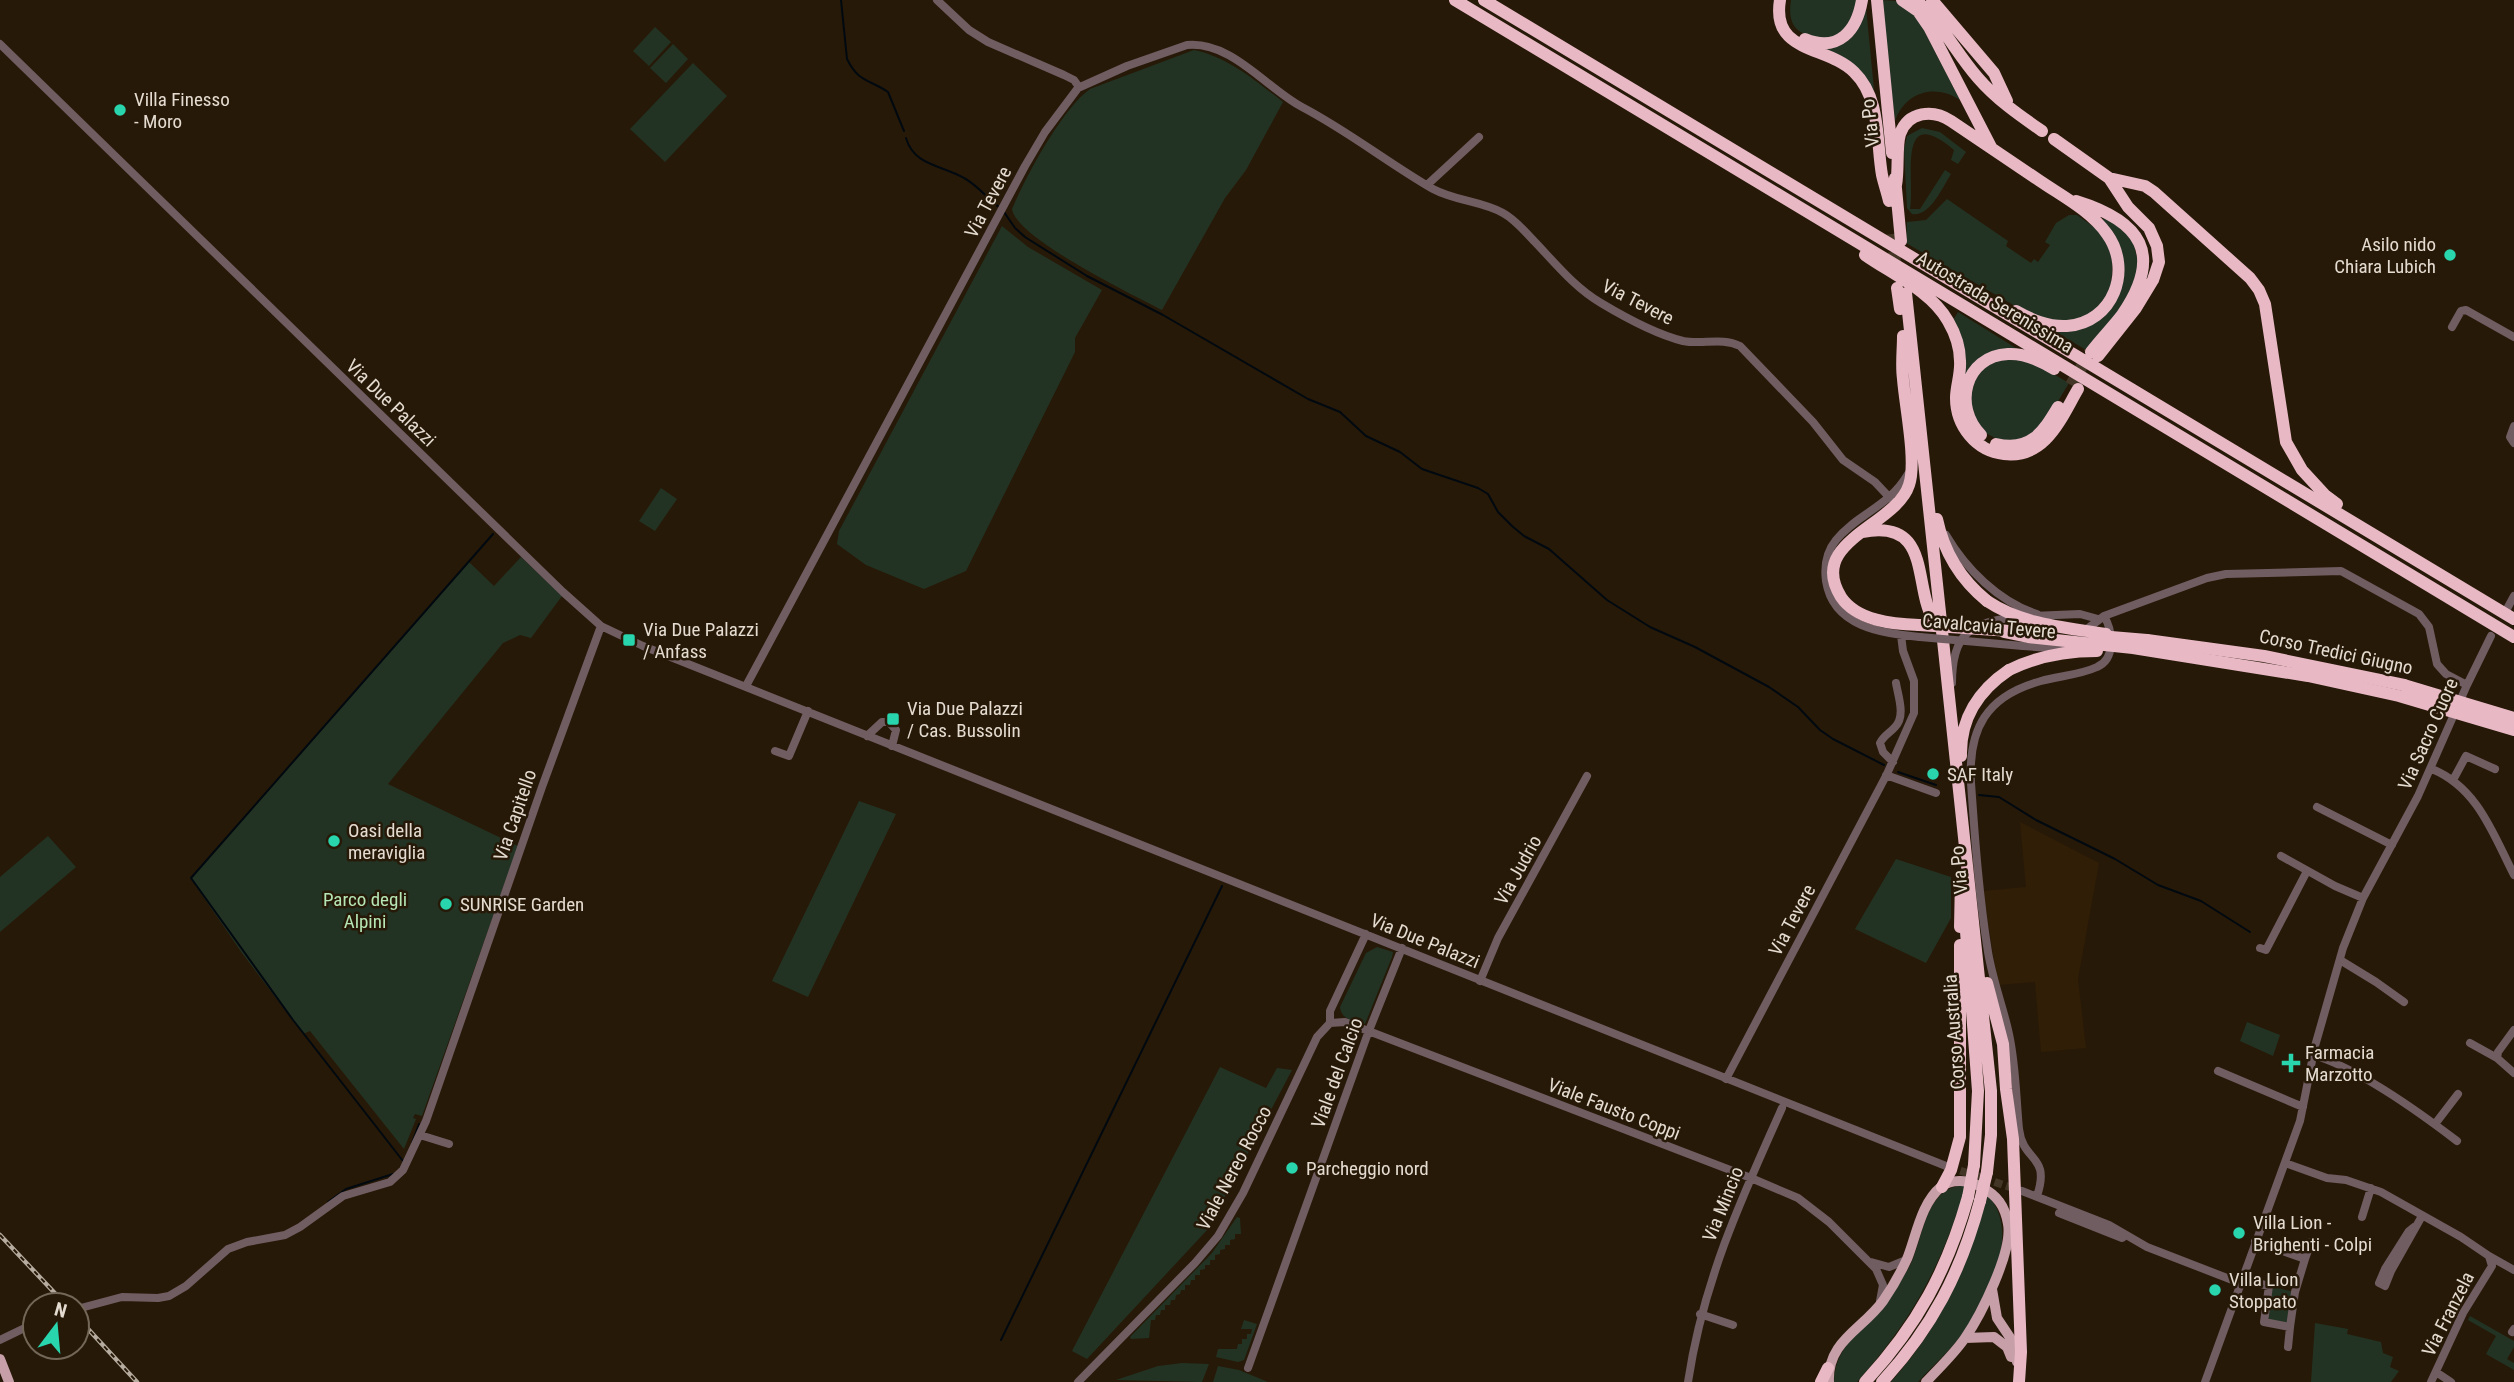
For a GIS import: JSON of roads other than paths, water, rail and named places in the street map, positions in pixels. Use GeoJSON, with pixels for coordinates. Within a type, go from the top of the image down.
{"type":"FeatureCollection","features":[{"type":"Feature","properties":{"kind":"highway","name":"Autostrada Serenissima"},"geometry":{"type":"LineString","coordinates":[[1455,0],[2514,637]]}},
{"type":"Feature","properties":{"kind":"highway","name":"Autostrada Serenissima"},"geometry":{"type":"LineString","coordinates":[[1484,0],[2514,619]]}},
{"type":"Feature","properties":{"kind":"highway"},"geometry":{"type":"LineString","coordinates":[[1780,0],[1780,22],[1790,38],[1803,47],[1844,63],[1865,85],[1875,116],[1882,176],[1889,201]]}},
{"type":"Feature","properties":{"kind":"highway"},"geometry":{"type":"LineString","coordinates":[[1788,0],[1787,16],[1795,32],[1802,38],[1818,43],[1836,41],[1847,35],[1856,24],[1862,0]]}},
{"type":"Feature","properties":{"kind":"highway","name":"Via Po"},"geometry":{"type":"LineString","coordinates":[[1869,0],[1889,201],[1897,238],[1896,185],[1877,0]]}},
{"type":"Feature","properties":{"kind":"highway"},"geometry":{"type":"LineString","coordinates":[[1902,0],[1917,11],[1929,27],[1992,149]]}},
{"type":"Feature","properties":{"kind":"highway"},"geometry":{"type":"LineString","coordinates":[[1916,0],[1933,18],[1978,78],[2012,110],[2042,131]]}},
{"type":"Feature","properties":{"kind":"highway"},"geometry":{"type":"LineString","coordinates":[[1932,0],[1994,73],[2012,110]]}},
{"type":"Feature","properties":{"kind":"highway"},"geometry":{"type":"LineString","coordinates":[[1896,185],[1901,132],[1910,119],[1932,113],[1946,117],[2065,198],[2103,229],[2118,260],[2116,287],[2108,304],[2100,313],[2080,324],[2068,326],[2045,323],[1987,295],[1962,287]]}},
{"type":"Feature","properties":{"kind":"highway"},"geometry":{"type":"LineString","coordinates":[[2054,139],[2109,178],[2128,207],[2149,228],[2157,246],[2159,262],[2153,280],[2136,308],[2094,354],[2126,307],[2142,275],[2145,260],[2133,233],[2118,219],[2099,209],[2065,198]]}},
{"type":"Feature","properties":{"kind":"highway"},"geometry":{"type":"LineString","coordinates":[[1747,176],[1909,285],[1941,311],[1953,331],[1960,358],[1956,398],[1959,418],[1971,438],[1984,447],[1997,453],[2011,454],[2038,447],[2052,434],[2075,387],[2041,434],[2027,442],[2000,445],[1982,437],[1968,417],[1964,403],[1965,389],[1976,368],[1995,356],[2007,354],[2044,363],[2117,407],[2172,431]]}},
{"type":"Feature","properties":{"kind":"highway"},"geometry":{"type":"LineString","coordinates":[[2109,178],[2145,186],[2154,192],[2250,278],[2264,304],[2283,427],[2292,455],[2325,495],[2368,525],[2393,547]]}},
{"type":"Feature","properties":{"kind":"highway","name":"Via Po"},"geometry":{"type":"LineString","coordinates":[[1858,533],[1885,531],[1898,536],[1909,545],[1921,567],[1928,610],[1933,619],[1903,336],[1902,291],[1922,443],[1972,910]]}},
{"type":"Feature","properties":{"kind":"highway"},"geometry":{"type":"LineString","coordinates":[[1903,336],[1902,375],[1911,468],[1910,483],[1900,501],[1842,548],[1835,566],[1835,581],[1843,600],[1866,616],[1919,631],[2029,630],[2147,640]]}},
{"type":"Feature","properties":{"kind":"highway"},"geometry":{"type":"LineString","coordinates":[[1922,443],[1944,544],[1954,566],[1987,601],[2009,614],[2035,622],[2147,640]]}},
{"type":"Feature","properties":{"kind":"highway"},"geometry":{"type":"LineString","coordinates":[[2004,632],[2195,657]]}},
{"type":"Feature","properties":{"kind":"highway","name":"Corso Tredici Giugno"},"geometry":{"type":"LineString","coordinates":[[2147,640],[2264,656],[2354,673],[2514,718]]}},
{"type":"Feature","properties":{"kind":"highway","name":"Via Po"},"geometry":{"type":"LineString","coordinates":[[1936,642],[1961,878]]}},
{"type":"Feature","properties":{"kind":"highway"},"geometry":{"type":"LineString","coordinates":[[1964,837],[1961,750],[1963,732],[1979,696],[1988,686],[2009,670],[2036,659],[2081,651],[2195,657]]}},
{"type":"Feature","properties":{"kind":"highway","name":"Corso Tredici Giugno"},"geometry":{"type":"LineString","coordinates":[[2195,657],[2353,685],[2440,707],[2514,730]]}},
{"type":"Feature","properties":{"kind":"highway"},"geometry":{"type":"LineString","coordinates":[[1942,1186],[1951,1170],[1960,1137],[1961,878]]}},
{"type":"Feature","properties":{"kind":"highway","name":"Corso Australia"},"geometry":{"type":"LineString","coordinates":[[1882,1382],[1904,1359],[1936,1312],[1958,1270],[1974,1199],[1978,1079],[1961,878]]}},
{"type":"Feature","properties":{"kind":"highway"},"geometry":{"type":"LineString","coordinates":[[1972,910],[1988,992],[2003,1044],[2009,1226]]}},
{"type":"Feature","properties":{"kind":"highway","name":"Corso Australia"},"geometry":{"type":"LineString","coordinates":[[1865,1382],[1905,1335],[1932,1292],[1987,1172],[1991,1135],[1991,1091],[1972,910]]}},
{"type":"Feature","properties":{"kind":"highway"},"geometry":{"type":"LineString","coordinates":[[2006,1089],[2013,1139],[2018,1235],[2021,1352],[2018,1382]]}},
{"type":"Feature","properties":{"kind":"highway"},"geometry":{"type":"LineString","coordinates":[[1821,1382],[1828,1368]]}},
{"type":"Feature","properties":{"kind":"main road"},"geometry":{"type":"LineString","coordinates":[[1829,1382],[1828,1368],[1836,1350],[1879,1306],[1906,1260],[1926,1207],[1942,1186],[1963,1181],[1977,1184],[2000,1201],[2009,1226],[2004,1252],[1992,1288],[1965,1338],[1926,1382]]}},
{"type":"Feature","properties":{"kind":"main road"},"geometry":{"type":"LineString","coordinates":[[1992,1288],[1997,1318],[2014,1346],[2018,1382]]}},
{"type":"Feature","properties":{"kind":"main road"},"geometry":{"type":"LineString","coordinates":[[1965,1338],[1994,1336],[2001,1340],[2007,1346],[2018,1382]]}},
{"type":"Feature","properties":{"kind":"main road"},"geometry":{"type":"LineString","coordinates":[[0,1359],[9,1382]]}},
{"type":"Feature","properties":{"kind":"street"},"geometry":{"type":"LineString","coordinates":[[937,0],[969,30],[988,42],[1064,75],[1074,80],[1079,87]]}},
{"type":"Feature","properties":{"kind":"street","name":"Via Due Palazzi"},"geometry":{"type":"LineString","coordinates":[[0,44],[601,626],[643,646],[867,736],[1946,1166]]}},
{"type":"Feature","properties":{"kind":"street","name":"Via Tevere"},"geometry":{"type":"LineString","coordinates":[[746,686],[1025,166],[1062,107],[1079,87],[1127,66],[1187,45],[1206,47],[1245,66],[1297,105],[1329,122],[1427,185],[1450,196],[1503,213],[1517,223],[1566,275],[1601,303],[1684,341],[1720,340],[1740,346],[1813,422],[1843,460],[1875,482],[1890,498]]}},
{"type":"Feature","properties":{"kind":"street"},"geometry":{"type":"LineString","coordinates":[[1427,185],[1479,137]]}},
{"type":"Feature","properties":{"kind":"street"},"geometry":{"type":"LineString","coordinates":[[2452,327],[2461,311],[2466,310],[2514,337]]}},
{"type":"Feature","properties":{"kind":"street"},"geometry":{"type":"LineString","coordinates":[[2514,426],[2510,436],[2514,443]]}},
{"type":"Feature","properties":{"kind":"street"},"geometry":{"type":"LineString","coordinates":[[1901,635],[1871,630],[1843,615],[1833,602],[1825,574],[1827,557],[1835,542],[1890,498],[1911,468]]}},
{"type":"Feature","properties":{"kind":"street"},"geometry":{"type":"LineString","coordinates":[[1937,517],[1966,564],[2007,600],[2027,611],[2044,616]]}},
{"type":"Feature","properties":{"kind":"street"},"geometry":{"type":"LineString","coordinates":[[1950,711],[1955,656],[1960,640],[1967,632],[1988,621],[2080,614],[2101,618],[2207,578],[2226,574],[2341,570],[2419,614],[2429,627],[2437,664],[2446,674],[2467,685]]}},
{"type":"Feature","properties":{"kind":"street","name":"Cavalcavia Tevere"},"geometry":{"type":"LineString","coordinates":[[1901,635],[1919,631],[2023,646],[2066,648],[2101,618]]}},
{"type":"Feature","properties":{"kind":"street","name":"Via Po"},"geometry":{"type":"LineString","coordinates":[[2037,1196],[2042,1174],[2040,1166],[2025,1148],[2020,1134],[2009,1032],[1994,987],[1979,891],[1971,748],[1984,717],[2014,690],[2039,681],[2088,670],[2108,660],[2111,646],[2110,626],[2101,618]]}},
{"type":"Feature","properties":{"kind":"street","name":"Via Capitello"},"geometry":{"type":"LineString","coordinates":[[91,1305],[122,1297],[158,1298],[174,1294],[228,1249],[285,1234],[300,1227],[344,1196],[390,1182],[403,1170],[420,1135],[601,626]]}},
{"type":"Feature","properties":{"kind":"street","name":"Via Tevere"},"geometry":{"type":"LineString","coordinates":[[1726,1079],[1893,762],[1914,713],[1914,681],[1901,645],[1901,635]]}},
{"type":"Feature","properties":{"kind":"street","name":"Via Sacro Cuore"},"geometry":{"type":"LineString","coordinates":[[2205,1382],[2285,1163],[2303,1107],[2313,1055],[2340,960],[2363,898],[2432,769],[2491,636]]}},
{"type":"Feature","properties":{"kind":"street"},"geometry":{"type":"LineString","coordinates":[[1893,762],[1883,752],[1880,743],[1901,717],[1896,682]]}},
{"type":"Feature","properties":{"kind":"street"},"geometry":{"type":"LineString","coordinates":[[775,751],[789,757],[807,711]]}},
{"type":"Feature","properties":{"kind":"street"},"geometry":{"type":"LineString","coordinates":[[867,736],[882,722],[889,722],[896,730],[892,746]]}},
{"type":"Feature","properties":{"kind":"street"},"geometry":{"type":"LineString","coordinates":[[2453,780],[2466,757],[2495,769]]}},
{"type":"Feature","properties":{"kind":"street"},"geometry":{"type":"LineString","coordinates":[[2432,769],[2453,780],[2482,809],[2513,869]]}},
{"type":"Feature","properties":{"kind":"street"},"geometry":{"type":"LineString","coordinates":[[1886,775],[1936,793]]}},
{"type":"Feature","properties":{"kind":"street","name":"Via Judrio"},"geometry":{"type":"LineString","coordinates":[[1480,981],[1498,939],[1587,776]]}},
{"type":"Feature","properties":{"kind":"street"},"geometry":{"type":"LineString","coordinates":[[2317,807],[2392,845]]}},
{"type":"Feature","properties":{"kind":"street"},"geometry":{"type":"LineString","coordinates":[[2281,856],[2363,898]]}},
{"type":"Feature","properties":{"kind":"street"},"geometry":{"type":"LineString","coordinates":[[2260,948],[2266,950],[2307,871]]}},
{"type":"Feature","properties":{"kind":"street","name":"Viale Nereo Rocco"},"geometry":{"type":"LineString","coordinates":[[1077,1382],[1186,1273],[1219,1236],[1243,1193],[1317,1037],[1330,1023],[1330,1011],[1366,934]]}},
{"type":"Feature","properties":{"kind":"street","name":"Viale del Calcio"},"geometry":{"type":"LineString","coordinates":[[1248,1368],[1368,1033],[1402,948]]}},
{"type":"Feature","properties":{"kind":"street"},"geometry":{"type":"LineString","coordinates":[[2340,960],[2404,1002]]}},
{"type":"Feature","properties":{"kind":"street","name":"Viale Fausto Coppi"},"geometry":{"type":"LineString","coordinates":[[1330,1023],[1345,1022],[1783,1191],[1812,1207],[1868,1260]]}},
{"type":"Feature","properties":{"kind":"street"},"geometry":{"type":"LineString","coordinates":[[2497,1058],[2498,1052],[2514,1030]]}},
{"type":"Feature","properties":{"kind":"street"},"geometry":{"type":"LineString","coordinates":[[2470,1043],[2497,1058],[2514,1073]]}},
{"type":"Feature","properties":{"kind":"street"},"geometry":{"type":"LineString","coordinates":[[2313,1055],[2338,1064],[2457,1140]]}},
{"type":"Feature","properties":{"kind":"street"},"geometry":{"type":"LineString","coordinates":[[2218,1071],[2303,1107]]}},
{"type":"Feature","properties":{"kind":"street"},"geometry":{"type":"LineString","coordinates":[[2435,1124],[2458,1094]]}},
{"type":"Feature","properties":{"kind":"street","name":"Via Mincio"},"geometry":{"type":"LineString","coordinates":[[1688,1382],[1700,1314],[1719,1255],[1782,1108]]}},
{"type":"Feature","properties":{"kind":"street"},"geometry":{"type":"LineString","coordinates":[[420,1135],[449,1144]]}},
{"type":"Feature","properties":{"kind":"street","name":"Via Franzela"},"geometry":{"type":"LineString","coordinates":[[2285,1163],[2327,1178],[2371,1188],[2461,1237],[2490,1256],[2491,1266],[2463,1313],[2431,1382]]}},
{"type":"Feature","properties":{"kind":"street"},"geometry":{"type":"LineString","coordinates":[[2362,1217],[2371,1188]]}},
{"type":"Feature","properties":{"kind":"street"},"geometry":{"type":"LineString","coordinates":[[2022,1191],[2109,1225],[2147,1247],[2241,1281],[2269,1286],[2264,1322],[2290,1327]]}},
{"type":"Feature","properties":{"kind":"street"},"geometry":{"type":"LineString","coordinates":[[2059,1213],[2122,1238],[2126,1236]]}},
{"type":"Feature","properties":{"kind":"street"},"geometry":{"type":"LineString","coordinates":[[2416,1225],[2409,1231],[2379,1283],[2385,1286],[2422,1216]]}},
{"type":"Feature","properties":{"kind":"street"},"geometry":{"type":"LineString","coordinates":[[2255,1241],[2305,1259]]}},
{"type":"Feature","properties":{"kind":"street"},"geometry":{"type":"LineString","coordinates":[[2288,1346],[2295,1292],[2311,1242]]}},
{"type":"Feature","properties":{"kind":"street"},"geometry":{"type":"LineString","coordinates":[[2490,1256],[2514,1270]]}},
{"type":"Feature","properties":{"kind":"street"},"geometry":{"type":"LineString","coordinates":[[1868,1260],[1889,1267],[1906,1260]]}},
{"type":"Feature","properties":{"kind":"street"},"geometry":{"type":"LineString","coordinates":[[1868,1260],[1876,1269],[1883,1285],[1879,1306]]}},
{"type":"Feature","properties":{"kind":"street"},"geometry":{"type":"LineString","coordinates":[[1700,1314],[1733,1325]]}},
{"type":"Feature","properties":{"kind":"street"},"geometry":{"type":"LineString","coordinates":[[0,1340],[21,1330]]}},
{"type":"Feature","properties":{"kind":"street"},"geometry":{"type":"LineString","coordinates":[[2436,1372],[2451,1382]]}},
{"type":"Feature","properties":{"kind":"waterway"},"geometry":{"type":"LineString","coordinates":[[841,0],[847,59],[860,77],[888,92],[904,131]]}},
{"type":"Feature","properties":{"kind":"waterway"},"geometry":{"type":"LineString","coordinates":[[906,138],[915,154],[922,160],[968,181],[999,207]]}},
{"type":"Feature","properties":{"kind":"waterway"},"geometry":{"type":"LineString","coordinates":[[1004,212],[1025,237],[1087,276],[1163,315],[1308,399],[1340,412],[1366,436],[1400,452],[1422,469],[1488,494],[1498,512],[1512,526],[1524,536],[1549,549],[1607,600],[1650,627],[1695,647],[1769,687],[1798,707],[1820,730],[1833,739],[1884,765]]}},
{"type":"Feature","properties":{"kind":"waterway"},"geometry":{"type":"LineString","coordinates":[[403,1161],[293,1020],[191,878],[493,534]]}},
{"type":"Feature","properties":{"kind":"waterway"},"geometry":{"type":"LineString","coordinates":[[1898,772],[1936,785]]}},
{"type":"Feature","properties":{"kind":"waterway"},"geometry":{"type":"LineString","coordinates":[[1979,795],[1999,797],[2036,820],[2115,859],[2158,885],[2201,901],[2250,932]]}},
{"type":"Feature","properties":{"kind":"waterway"},"geometry":{"type":"LineString","coordinates":[[1001,1340],[1222,886]]}},
{"type":"Feature","properties":{"kind":"waterway"},"geometry":{"type":"LineString","coordinates":[[412,1143],[419,1124]]}},
{"type":"Feature","properties":{"kind":"waterway"},"geometry":{"type":"LineString","coordinates":[[328,1202],[346,1189],[393,1174]]}},
{"type":"Feature","properties":{"kind":"tunnel"},"geometry":{"type":"LineString","coordinates":[[1892,234],[1896,272]]}},
{"type":"Feature","properties":{"kind":"tunnel"},"geometry":{"type":"LineString","coordinates":[[2071,385],[2090,352]]}},
{"type":"Feature","properties":{"kind":"tunnel"},"geometry":{"type":"LineString","coordinates":[[1949,1167],[2016,1189]]}},
{"type":"Feature","properties":{"kind":"railway"},"geometry":{"type":"LineString","coordinates":[[0,1235],[53,1291]]}},
{"type":"Feature","properties":{"kind":"railway"},"geometry":{"type":"LineString","coordinates":[[91,1332],[137,1382]]}},
{"type":"Feature","properties":{"kind":"place","name":"Villa Finesso - Moro"},"geometry":{"type":"Point","coordinates":[120,110]}},
{"type":"Feature","properties":{"kind":"place","name":"Asilo nido Chiara Lubich"},"geometry":{"type":"Point","coordinates":[2450,255]}},
{"type":"Feature","properties":{"kind":"place","name":"Via Due Palazzi / Anfass"},"geometry":{"type":"Point","coordinates":[629,640]}},
{"type":"Feature","properties":{"kind":"place","name":"Via Due Palazzi / Cas. Bussolin"},"geometry":{"type":"Point","coordinates":[893,719]}},
{"type":"Feature","properties":{"kind":"place","name":"SAF Italy"},"geometry":{"type":"Point","coordinates":[1933,774]}},
{"type":"Feature","properties":{"kind":"place","name":"Oasi della meraviglia"},"geometry":{"type":"Point","coordinates":[334,841]}},
{"type":"Feature","properties":{"kind":"place","name":"SUNRISE Garden"},"geometry":{"type":"Point","coordinates":[446,904]}},
{"type":"Feature","properties":{"kind":"place","name":"Farmacia Marzotto"},"geometry":{"type":"Point","coordinates":[2291,1063]}},
{"type":"Feature","properties":{"kind":"place","name":"Parcheggio nord"},"geometry":{"type":"Point","coordinates":[1292,1168]}},
{"type":"Feature","properties":{"kind":"place","name":"Villa Lion - Brighenti - Colpi"},"geometry":{"type":"Point","coordinates":[2239,1233]}},
{"type":"Feature","properties":{"kind":"place","name":"Villa Lion Stoppato"},"geometry":{"type":"Point","coordinates":[2215,1290]}},
{"type":"Feature","properties":{"kind":"park label","name":"Parco degli Alpini"},"geometry":{"type":"Point","coordinates":[365,910]}}]}
